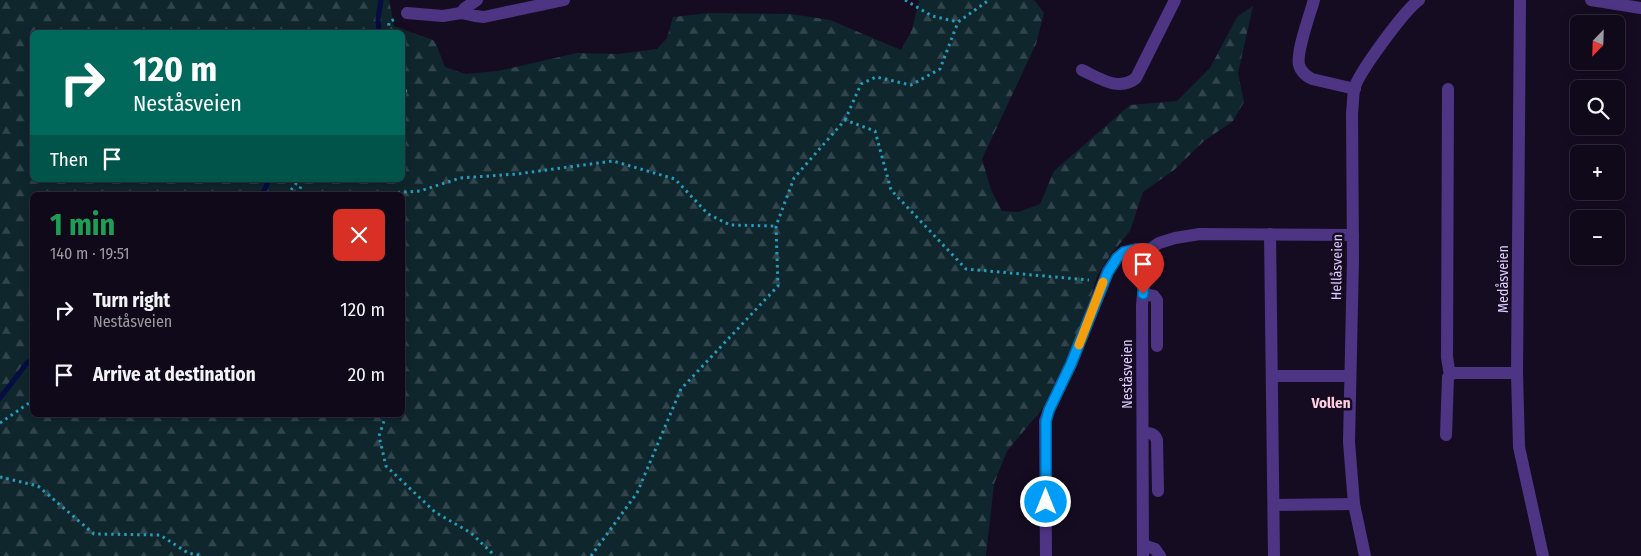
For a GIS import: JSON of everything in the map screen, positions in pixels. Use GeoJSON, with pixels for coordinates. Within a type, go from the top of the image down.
{"type":"FeatureCollection","features":[{"type":"Feature","properties":{"kind":"street"},"geometry":{"type":"LineString","coordinates":[[461,13],[465,8],[478,0]]}},
{"type":"Feature","properties":{"kind":"street"},"geometry":{"type":"LineString","coordinates":[[407,13],[443,16],[461,13],[484,17],[564,0]]}},
{"type":"Feature","properties":{"kind":"street"},"geometry":{"type":"LineString","coordinates":[[1082,70],[1114,83],[1122,85],[1130,83],[1136,78],[1175,0]]}},
{"type":"Feature","properties":{"kind":"street"},"geometry":{"type":"LineString","coordinates":[[1314,0],[1300,52],[1299,67],[1306,76],[1354,89]]}},
{"type":"Feature","properties":{"kind":"street","name":"Medåsveien"},"geometry":{"type":"LineString","coordinates":[[1520,0],[1517,373],[1519,447],[1542,556]]}},
{"type":"Feature","properties":{"kind":"street"},"geometry":{"type":"LineString","coordinates":[[1590,0],[1641,8]]}},
{"type":"Feature","properties":{"kind":"street","name":"Hellåsveien"},"geometry":{"type":"LineString","coordinates":[[1365,556],[1354,504],[1349,442],[1353,235],[1352,113],[1354,89],[1396,24],[1415,1]]}},
{"type":"Feature","properties":{"kind":"street"},"geometry":{"type":"LineString","coordinates":[[1448,89],[1448,370],[1453,373],[1517,373]]}},
{"type":"Feature","properties":{"kind":"street"},"geometry":{"type":"LineString","coordinates":[[1270,234],[1274,556]]}},
{"type":"Feature","properties":{"kind":"street"},"geometry":{"type":"LineString","coordinates":[[1046,556],[1046,421],[1049,410],[1071,364],[1103,281],[1117,258],[1124,252],[1150,249],[1159,243],[1187,235],[1353,235]]}},
{"type":"Feature","properties":{"kind":"street","name":"Neståsveien"},"geometry":{"type":"LineString","coordinates":[[1143,550],[1142,305],[1146,262],[1150,249]]}},
{"type":"Feature","properties":{"kind":"street"},"geometry":{"type":"LineString","coordinates":[[1143,294],[1154,296],[1157,300],[1157,346]]}},
{"type":"Feature","properties":{"kind":"street"},"geometry":{"type":"LineString","coordinates":[[1446,435],[1448,377],[1453,373]]}},
{"type":"Feature","properties":{"kind":"street"},"geometry":{"type":"LineString","coordinates":[[1272,376],[1350,376]]}},
{"type":"Feature","properties":{"kind":"street"},"geometry":{"type":"LineString","coordinates":[[1143,433],[1155,434],[1157,440],[1158,490]]}},
{"type":"Feature","properties":{"kind":"street"},"geometry":{"type":"LineString","coordinates":[[1274,505],[1354,504]]}},
{"type":"Feature","properties":{"kind":"street"},"geometry":{"type":"LineString","coordinates":[[1143,550],[1155,549],[1160,556]]}},
{"type":"Feature","properties":{"kind":"path"},"geometry":{"type":"LineString","coordinates":[[905,0],[932,16],[958,22]]}},
{"type":"Feature","properties":{"kind":"path"},"geometry":{"type":"LineString","coordinates":[[592,556],[637,492],[680,388],[778,286],[776,226],[794,178],[845,120],[861,84],[876,77],[911,85],[940,69],[958,22],[989,0]]}},
{"type":"Feature","properties":{"kind":"path"},"geometry":{"type":"LineString","coordinates":[[845,120],[875,131],[891,190],[966,269],[1103,281]]}},
{"type":"Feature","properties":{"kind":"path"},"geometry":{"type":"LineString","coordinates":[[405,192],[420,191],[460,178],[517,174],[613,161],[676,179],[708,214],[730,225],[776,226]]}},
{"type":"Feature","properties":{"kind":"path"},"geometry":{"type":"LineString","coordinates":[[0,423],[30,402]]}},
{"type":"Feature","properties":{"kind":"path"},"geometry":{"type":"LineString","coordinates":[[385,417],[379,436],[386,466],[435,512],[471,533],[494,556]]}},
{"type":"Feature","properties":{"kind":"path"},"geometry":{"type":"LineString","coordinates":[[0,477],[38,486],[94,534],[160,535],[188,553],[203,556]]}},
{"type":"Feature","properties":{"kind":"green space"},"geometry":{"type":"Polygon","coordinates":[[[0,0],[389,0],[394,26],[433,40],[445,67],[466,74],[498,71],[577,53],[618,54],[657,49],[667,38],[673,17],[709,13],[791,14],[830,20],[901,50],[912,30],[919,0],[1034,0],[1044,13],[1036,44],[982,159],[991,190],[1002,211],[1019,212],[1040,204],[1054,171],[1130,105],[1177,101],[1210,68],[1237,17],[1253,6],[1238,73],[1244,102],[1233,121],[1204,141],[1174,170],[1143,192],[1130,231],[1109,257],[1097,276],[1071,350],[1043,408],[1007,451],[994,484],[986,556],[0,556],[0,0]]]}},
{"type":"Feature","properties":{"kind":"waterway"},"geometry":{"type":"LineString","coordinates":[[379,30],[378,19],[381,0]]}},
{"type":"Feature","properties":{"kind":"waterway"},"geometry":{"type":"LineString","coordinates":[[263,192],[268,182]]}},
{"type":"Feature","properties":{"kind":"waterway"},"geometry":{"type":"LineString","coordinates":[[0,398],[30,361]]}},
{"type":"Feature","properties":{"kind":"slow traffic"},"geometry":{"type":"LineString","coordinates":[[1079,345],[1103,282]]}},
{"type":"Feature","properties":{"kind":"district","name":"Vollen"},"geometry":{"type":"Point","coordinates":[1331,403]}},
{"type":"Feature","properties":{"kind":"route"},"geometry":{"type":"LineString","coordinates":[[1046,502],[1046,421],[1049,410],[1071,364],[1103,281],[1117,258],[1124,252],[1150,249],[1146,262],[1143,294]]}}]}
